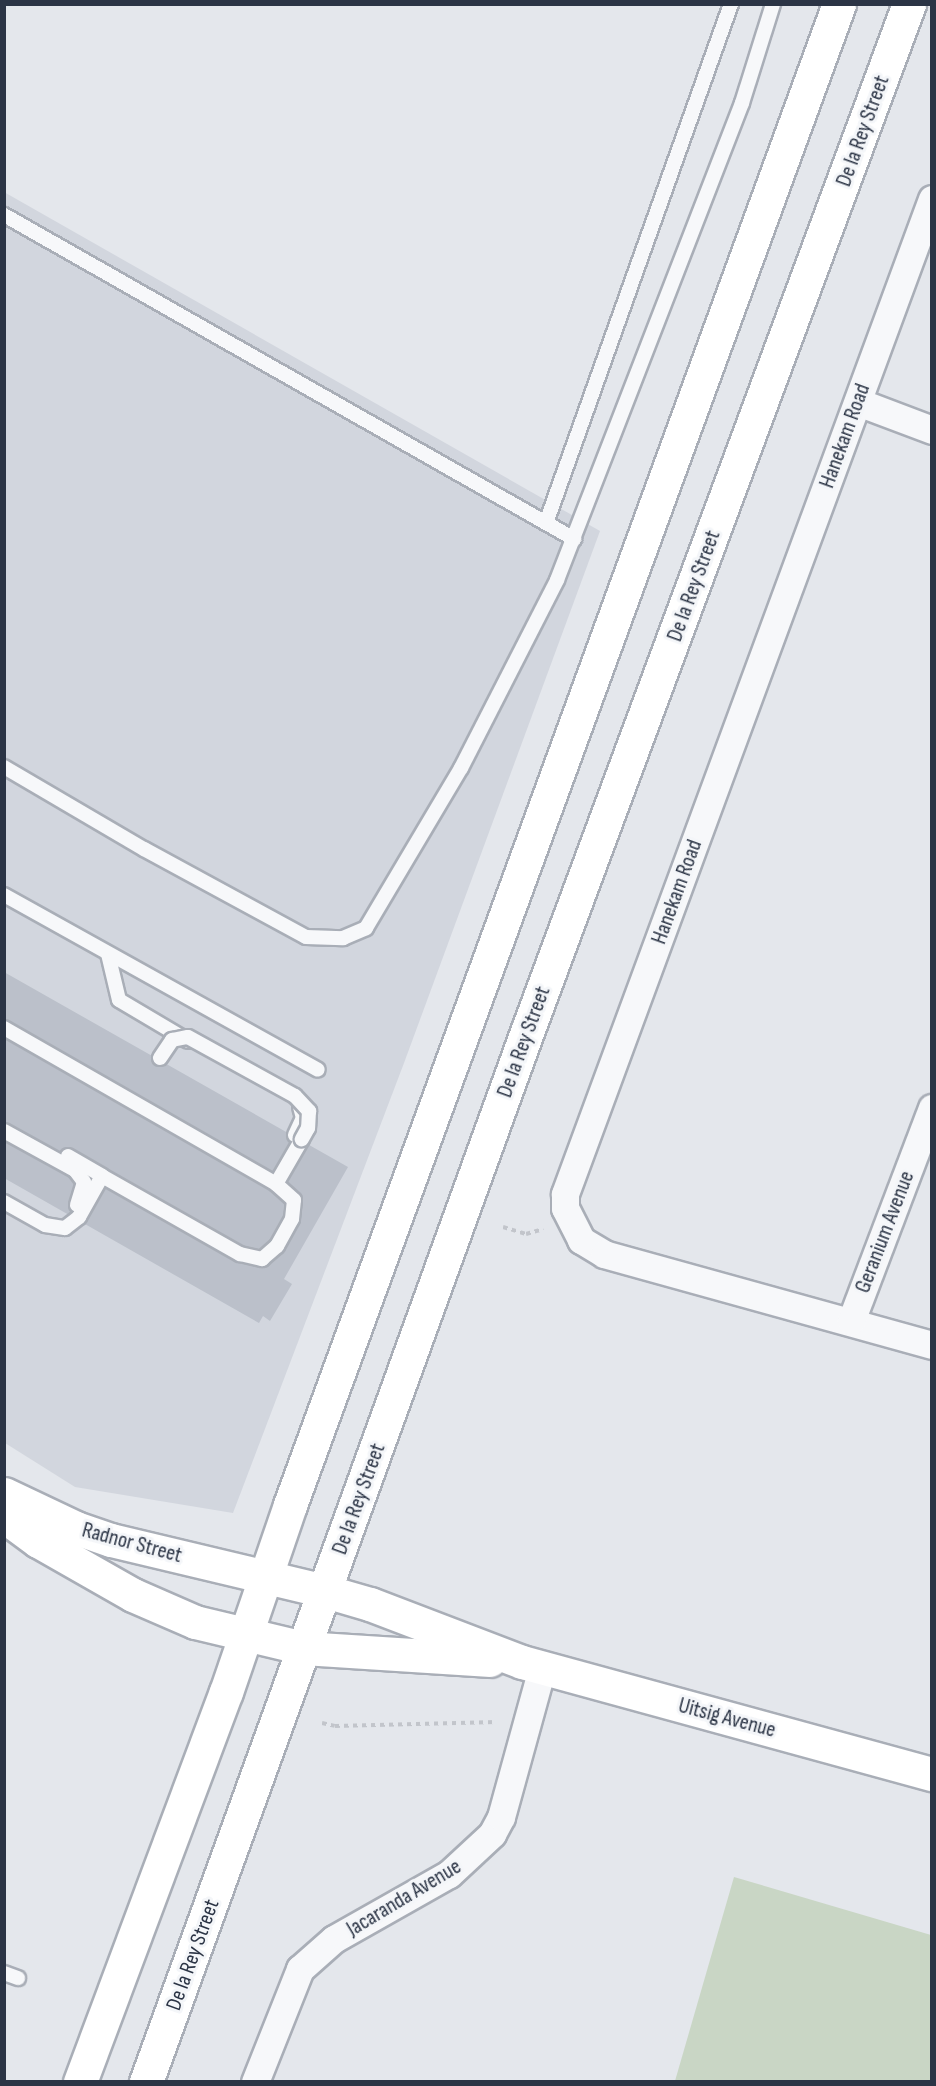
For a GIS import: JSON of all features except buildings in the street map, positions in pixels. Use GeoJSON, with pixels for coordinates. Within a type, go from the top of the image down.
{"type":"FeatureCollection","features":[{"type":"Feature","properties":{"kind":"main road"},"geometry":{"type":"LineString","coordinates":[[80,2082],[245,1636],[839,4]]}},
{"type":"Feature","properties":{"kind":"main road","name":"De la Rey Street"},"geometry":{"type":"LineString","coordinates":[[146,2082],[523,1043],[909,4]]}},
{"type":"Feature","properties":{"kind":"main road","name":"Radnor Street"},"geometry":{"type":"LineString","coordinates":[[4,1494],[84,1531],[326,1591]]}},
{"type":"Feature","properties":{"kind":"main road","name":"Radnor Street"},"geometry":{"type":"LineString","coordinates":[[4,1516],[38,1541],[133,1595],[195,1622],[245,1636],[304,1648]]}},
{"type":"Feature","properties":{"kind":"main road","name":"Uitsig Avenue"},"geometry":{"type":"LineString","coordinates":[[326,1591],[532,1665],[932,1774]]}},
{"type":"Feature","properties":{"kind":"main road","name":"Uitsig Avenue"},"geometry":{"type":"LineString","coordinates":[[304,1648],[532,1665]]}},
{"type":"Feature","properties":{"kind":"street","name":"Hanekam Road"},"geometry":{"type":"LineString","coordinates":[[932,199],[565,1194],[565,1208],[581,1240],[604,1254],[932,1345]]}},
{"type":"Feature","properties":{"kind":"street"},"geometry":{"type":"LineString","coordinates":[[858,402],[932,430]]}},
{"type":"Feature","properties":{"kind":"street","name":"Geranium Avenue"},"geometry":{"type":"LineString","coordinates":[[851,1321],[932,1108]]}},
{"type":"Feature","properties":{"kind":"street","name":"Jacaranda Avenue"},"geometry":{"type":"LineString","coordinates":[[255,2082],[300,1969],[334,1939],[450,1874],[470,1859],[492,1834],[501,1817],[532,1665]]}},
{"type":"Feature","properties":{"kind":"lane"},"geometry":{"type":"LineString","coordinates":[[546,523],[731,4]]}},
{"type":"Feature","properties":{"kind":"lane"},"geometry":{"type":"LineString","coordinates":[[4,767],[296,932],[322,940],[343,938],[366,928],[377,915],[461,768],[557,580],[742,103],[773,4]]}},
{"type":"Feature","properties":{"kind":"lane"},"geometry":{"type":"LineString","coordinates":[[4,215],[574,539]]}},
{"type":"Feature","properties":{"kind":"lane"},"geometry":{"type":"LineString","coordinates":[[4,895],[318,1070]]}},
{"type":"Feature","properties":{"kind":"lane"},"geometry":{"type":"LineString","coordinates":[[108,954],[119,1000],[293,1100],[303,1118],[298,1137],[276,1184]]}},
{"type":"Feature","properties":{"kind":"lane"},"geometry":{"type":"LineString","coordinates":[[4,1028],[276,1184],[289,1193],[295,1209],[272,1253],[252,1259],[4,1120]]}},
{"type":"Feature","properties":{"kind":"lane"},"geometry":{"type":"LineString","coordinates":[[160,1058],[172,1040],[188,1037],[295,1095],[309,1111],[308,1128],[298,1137]]}},
{"type":"Feature","properties":{"kind":"lane"},"geometry":{"type":"LineString","coordinates":[[4,1131],[80,1176],[84,1190],[76,1216]]}},
{"type":"Feature","properties":{"kind":"lane"},"geometry":{"type":"LineString","coordinates":[[4,1202],[54,1228],[65,1228],[76,1216],[102,1176]]}},
{"type":"Feature","properties":{"kind":"lane"},"geometry":{"type":"LineString","coordinates":[[4,1195],[55,1222],[76,1216]]}},
{"type":"Feature","properties":{"kind":"lane"},"geometry":{"type":"LineString","coordinates":[[4,1973],[18,1977]]}},
{"type":"Feature","properties":{"kind":"path"},"geometry":{"type":"LineString","coordinates":[[503,1227],[526,1234],[543,1228]]}},
{"type":"Feature","properties":{"kind":"path"},"geometry":{"type":"LineString","coordinates":[[321,1723],[335,1726],[502,1722]]}},
{"type":"Feature","properties":{"kind":"shaded area"},"geometry":{"type":"Polygon","coordinates":[[[4,192],[600,531],[404,1063],[233,1513],[75,1487],[5,1443],[4,192]]]}},
{"type":"Feature","properties":{"kind":"green space"},"geometry":{"type":"Polygon","coordinates":[[[734,1877],[931,1935],[931,2081],[675,2081],[734,1877]]]}}]}
